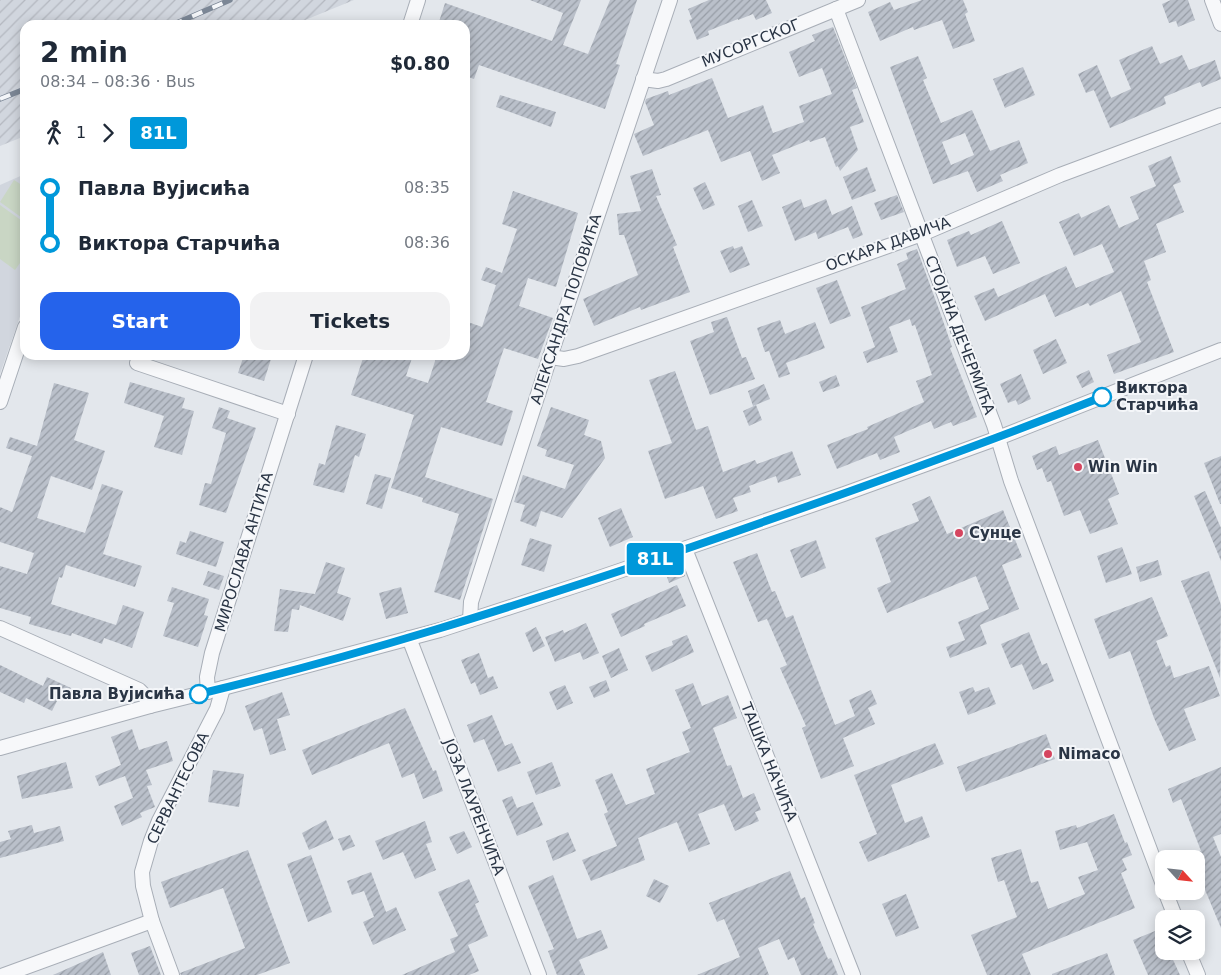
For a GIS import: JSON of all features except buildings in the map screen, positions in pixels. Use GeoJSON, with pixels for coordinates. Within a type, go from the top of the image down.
{"type":"FeatureCollection","features":[{"type":"Feature","properties":{"kind":"street"},"geometry":{"type":"LineString","coordinates":[[412,20],[418,0]]}},
{"type":"Feature","properties":{"kind":"street","name":"АЛЕКСАНДРА ПОПОВИЋА"},"geometry":{"type":"LineString","coordinates":[[470,620],[471,602],[550,357],[670,0]]}},
{"type":"Feature","properties":{"kind":"street","name":"МУСОРГСКОГ"},"geometry":{"type":"LineString","coordinates":[[642,79],[658,81],[858,0]]}},
{"type":"Feature","properties":{"kind":"street"},"geometry":{"type":"LineString","coordinates":[[1212,0],[1221,24]]}},
{"type":"Feature","properties":{"kind":"street","name":"СТОЈАНА ДЕЧЕРМИЋА"},"geometry":{"type":"LineString","coordinates":[[836,8],[998,438],[1011,482],[1155,863]]}},
{"type":"Feature","properties":{"kind":"street","name":"ОСКАРА ДАВИЧА"},"geometry":{"type":"LineString","coordinates":[[550,357],[564,359],[578,356],[922,234],[1060,176],[1221,115]]}},
{"type":"Feature","properties":{"kind":"street"},"geometry":{"type":"LineString","coordinates":[[0,402],[20,342]]}},
{"type":"Feature","properties":{"kind":"street"},"geometry":{"type":"LineString","coordinates":[[0,748],[470,620],[844,494],[998,438],[1221,350]]}},
{"type":"Feature","properties":{"kind":"street","name":"МИРОСЛАВА АНТИЋА"},"geometry":{"type":"LineString","coordinates":[[208,692],[207,677],[212,653],[304,360]]}},
{"type":"Feature","properties":{"kind":"street"},"geometry":{"type":"LineString","coordinates":[[136,363],[288,414]]}},
{"type":"Feature","properties":{"kind":"street","name":"ТАШКА НАЧИЋА"},"geometry":{"type":"LineString","coordinates":[[685,549],[853,975]]}},
{"type":"Feature","properties":{"kind":"street"},"geometry":{"type":"LineString","coordinates":[[0,628],[139,690],[145,696],[150,706]]}},
{"type":"Feature","properties":{"kind":"street","name":"ЈОЗА ЛАУРЕНЧИЋА"},"geometry":{"type":"LineString","coordinates":[[409,638],[539,975]]}},
{"type":"Feature","properties":{"kind":"street","name":"СЕРВАНТЕСОВА"},"geometry":{"type":"LineString","coordinates":[[172,975],[152,921],[143,886],[142,872],[151,841],[217,709],[223,688]]}},
{"type":"Feature","properties":{"kind":"street"},"geometry":{"type":"LineString","coordinates":[[4,975],[152,921]]}},
{"type":"Feature","properties":{"kind":"street"},"geometry":{"type":"LineString","coordinates":[[1192,960],[1198,975]]}},
{"type":"Feature","properties":{"kind":"shaded area"},"geometry":{"type":"Polygon","coordinates":[[[0,0],[354,0],[305,20],[20,20],[20,138],[0,146],[0,0]]]}},
{"type":"Feature","properties":{"kind":"shaded area"},"geometry":{"type":"Polygon","coordinates":[[[20,176],[20,316],[0,374],[0,185],[20,176]]]}},
{"type":"Feature","properties":{"kind":"green space"},"geometry":{"type":"Polygon","coordinates":[[[14,180],[20,184],[20,216],[0,202],[14,180]]]}},
{"type":"Feature","properties":{"kind":"green space"},"geometry":{"type":"Polygon","coordinates":[[[0,205],[20,219],[20,263],[15,270],[0,259],[0,205]]]}},
{"type":"Feature","properties":{"kind":"railway"},"geometry":{"type":"LineString","coordinates":[[184,20],[230,0]]}},
{"type":"Feature","properties":{"kind":"railway"},"geometry":{"type":"LineString","coordinates":[[0,99],[20,91]]}},
{"type":"Feature","properties":{"kind":"bus line","name":"81L"},"geometry":{"type":"LineString","coordinates":[[199,694],[440,630],[587,582],[844,494],[998,438],[1102,397]]}},
{"type":"Feature","properties":{"kind":"place","name":"Виктора Старчића"},"geometry":{"type":"Point","coordinates":[1102,397]}},
{"type":"Feature","properties":{"kind":"place","name":"Win Win"},"geometry":{"type":"Point","coordinates":[1078,467]}},
{"type":"Feature","properties":{"kind":"place","name":"Сунце"},"geometry":{"type":"Point","coordinates":[959,533]}},
{"type":"Feature","properties":{"kind":"place","name":"Павла Вујисића"},"geometry":{"type":"Point","coordinates":[199,694]}},
{"type":"Feature","properties":{"kind":"place","name":"Nimaco"},"geometry":{"type":"Point","coordinates":[1048,754]}}]}
